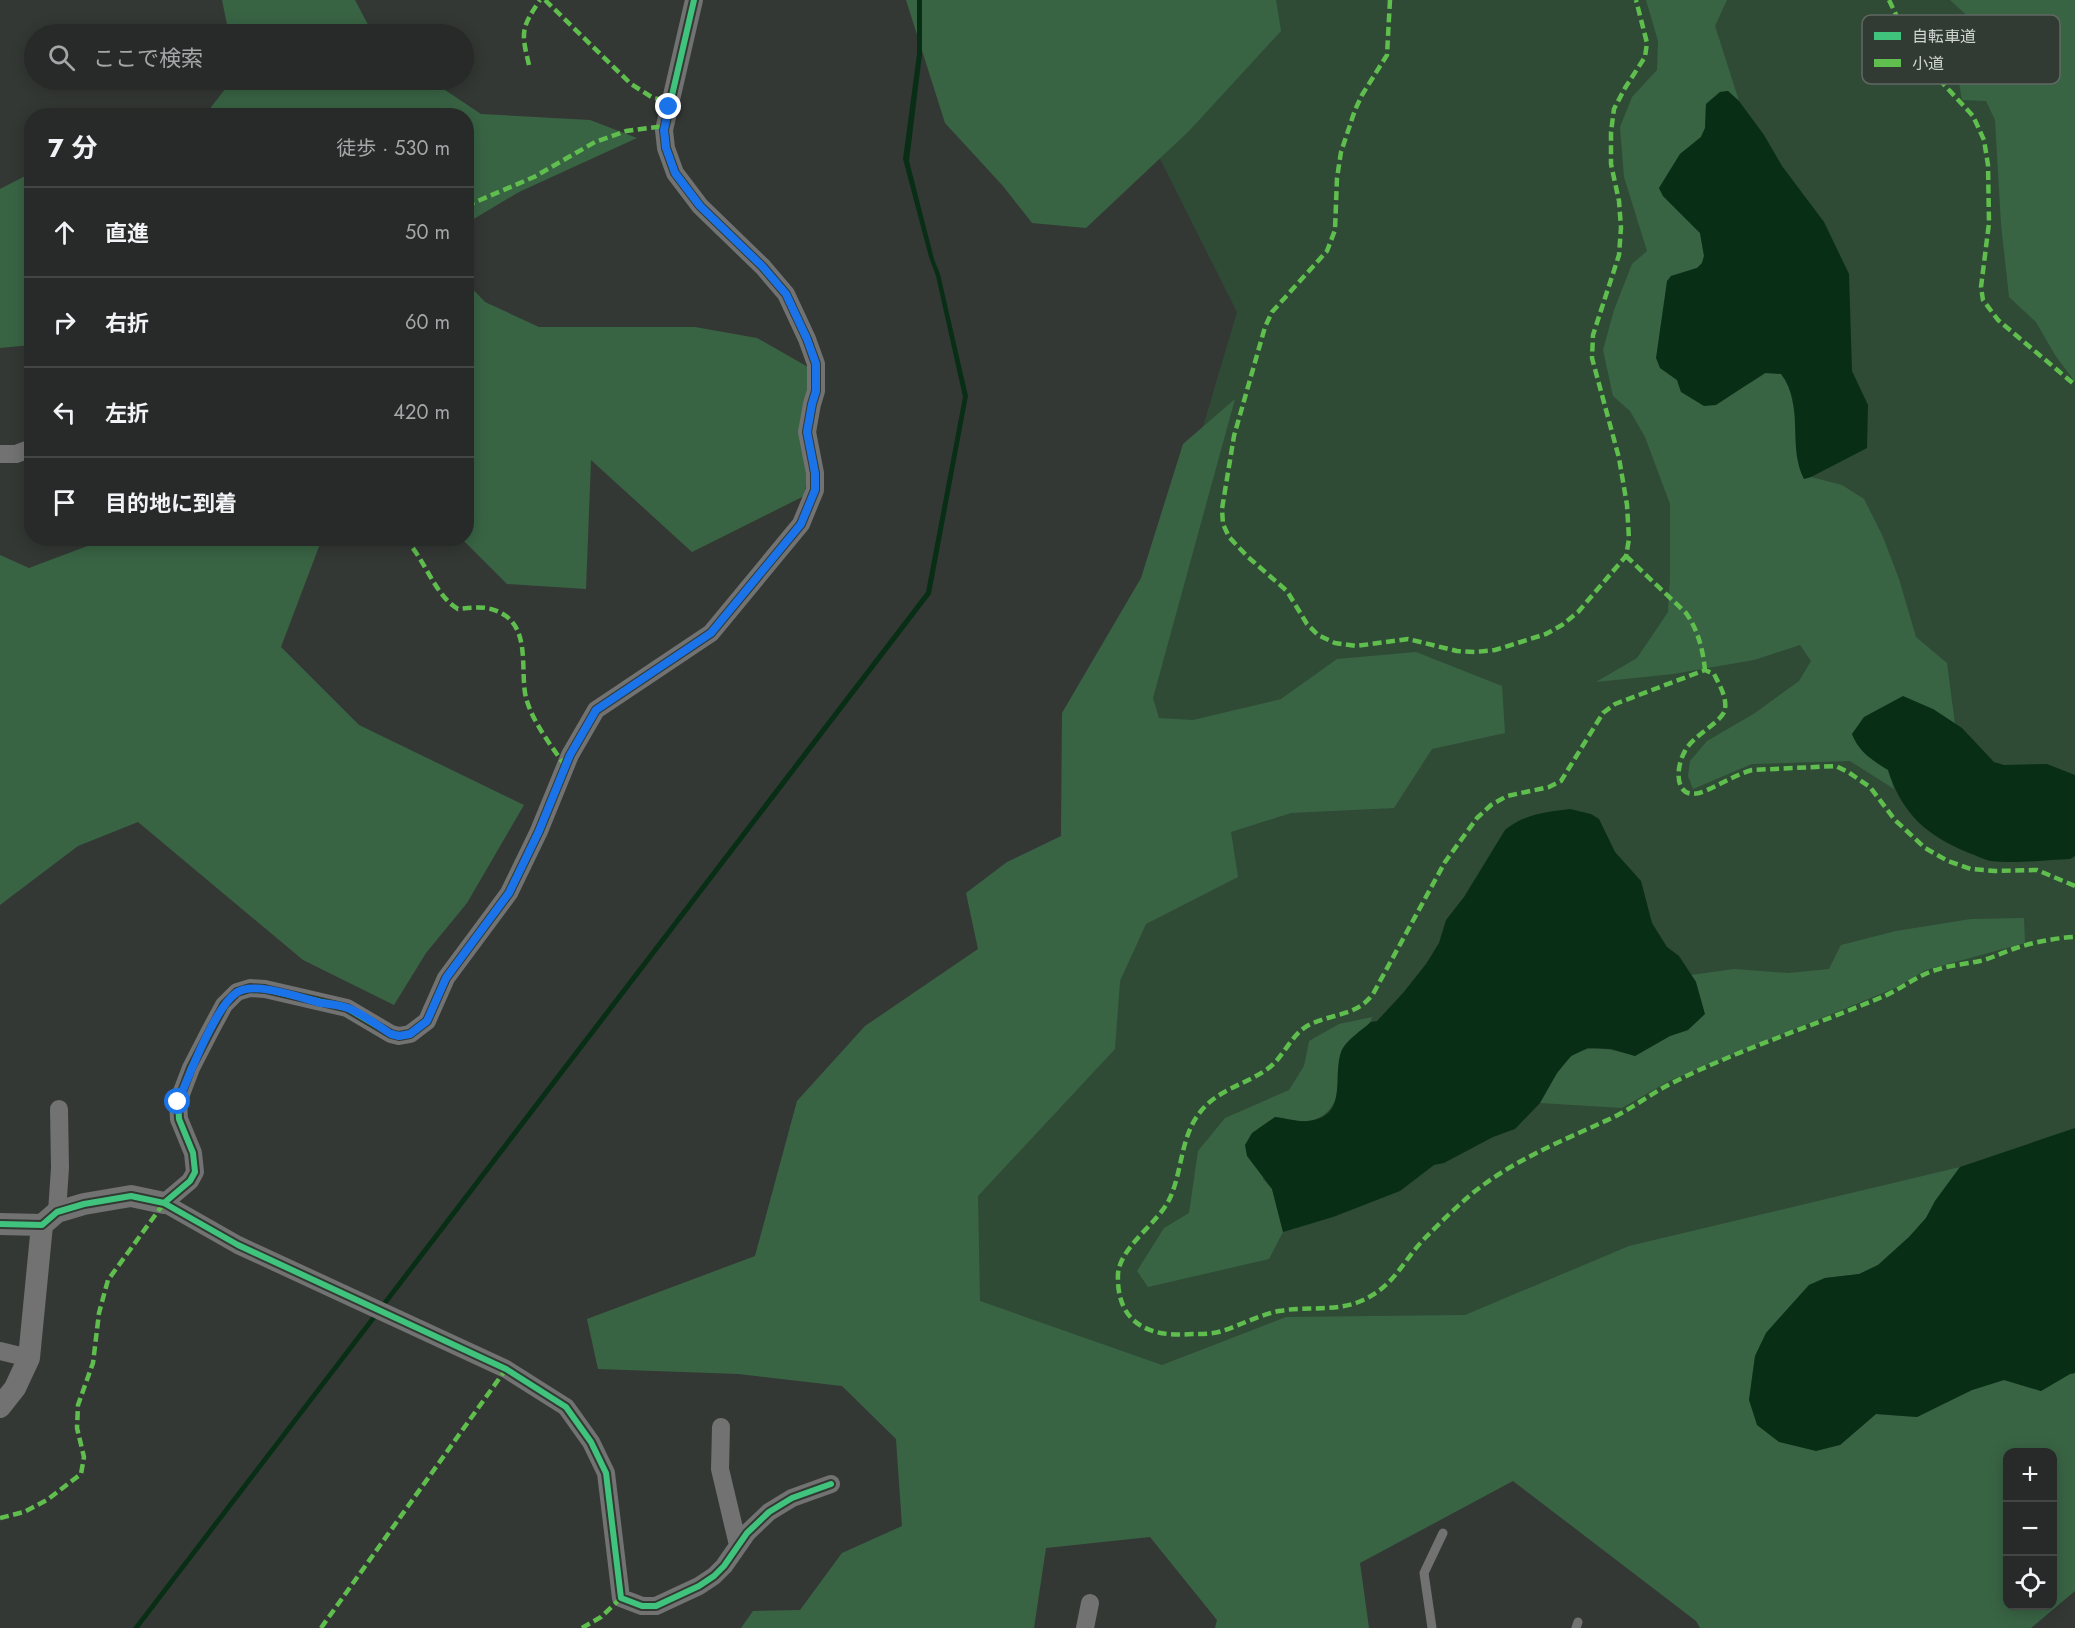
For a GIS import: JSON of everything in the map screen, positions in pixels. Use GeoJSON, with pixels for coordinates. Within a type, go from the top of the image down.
{"type":"FeatureCollection","features":[{"type":"Feature","properties":{"kind":"street"},"geometry":{"type":"LineString","coordinates":[[164,1203],[195,1173],[193,1153],[179,1119],[178,1102],[191,1068],[224,1005],[237,992],[250,988],[265,989],[347,1008],[391,1034],[399,1036],[410,1034],[418,1029],[427,1021],[434,1002],[456,962],[509,893],[539,831],[570,755],[596,710],[711,633],[801,524],[811,502],[815,490],[815,473],[807,432],[816,391],[816,364],[807,339],[786,294],[755,258],[700,206],[675,173],[666,148],[664,130],[694,0]]}},
{"type":"Feature","properties":{"kind":"street"},"geometry":{"type":"LineString","coordinates":[[0,454],[16,454],[24,451]]}},
{"type":"Feature","properties":{"kind":"street"},"geometry":{"type":"LineString","coordinates":[[0,1407],[15,1388],[29,1358],[49,1218],[60,1168],[59,1109]]}},
{"type":"Feature","properties":{"kind":"street"},"geometry":{"type":"LineString","coordinates":[[0,1224],[49,1218],[84,1204],[131,1196],[164,1203],[238,1245],[506,1369],[566,1407],[591,1442],[606,1473],[621,1598],[642,1606],[656,1606],[699,1586],[724,1566],[747,1533],[769,1512],[792,1498],[831,1484]]}},
{"type":"Feature","properties":{"kind":"street"},"geometry":{"type":"LineString","coordinates":[[0,1351],[29,1358]]}},
{"type":"Feature","properties":{"kind":"street"},"geometry":{"type":"LineString","coordinates":[[721,1427],[720,1469],[738,1545]]}},
{"type":"Feature","properties":{"kind":"street"},"geometry":{"type":"LineString","coordinates":[[1085,1628],[1090,1603]]}},
{"type":"Feature","properties":{"kind":"lane"},"geometry":{"type":"LineString","coordinates":[[1432,1628],[1424,1573],[1443,1533]]}},
{"type":"Feature","properties":{"kind":"shaded area"},"geometry":{"type":"Polygon","coordinates":[[[222,0],[355,0],[368,24],[227,24],[222,0]]]}},
{"type":"Feature","properties":{"kind":"shaded area"},"geometry":{"type":"Polygon","coordinates":[[[906,0],[1276,0],[1281,31],[1189,131],[1086,228],[1032,223],[1003,186],[945,123],[906,0]]]}},
{"type":"Feature","properties":{"kind":"shaded area"},"geometry":{"type":"Polygon","coordinates":[[[917,0],[922,0],[922,55],[909,161],[934,259],[940,274],[968,396],[931,594],[139,1628],[133,1628],[926,592],[963,397],[936,276],[903,159],[917,54],[917,0]]]}},
{"type":"Feature","properties":{"kind":"shaded area"},"geometry":{"type":"Polygon","coordinates":[[[1127,0],[2075,0],[2075,1415],[1864,1424],[1840,1445],[1165,1391],[950,1312],[952,1203],[1124,693],[1237,312],[1150,139],[1127,0]]]}},
{"type":"Feature","properties":{"kind":"shaded area"},"geometry":{"type":"Polygon","coordinates":[[[1646,0],[1727,0],[1715,26],[1739,101],[1728,91],[1720,92],[1706,104],[1705,128],[1701,137],[1680,154],[1659,188],[1663,196],[1700,233],[1704,256],[1697,268],[1671,276],[1660,368],[1677,380],[1681,392],[1750,383],[1766,373],[1781,373],[1789,385],[1797,423],[1796,448],[1804,479],[1811,477],[1842,485],[1864,499],[1883,537],[1899,579],[1916,637],[1947,663],[1955,724],[1933,709],[1864,717],[1852,734],[1862,751],[1888,770],[1894,789],[1850,761],[1752,764],[1693,789],[1688,776],[1690,761],[1707,741],[1755,713],[1799,681],[1811,661],[1800,645],[1754,660],[1673,674],[1596,682],[1637,658],[1668,612],[1670,504],[1645,437],[1630,411],[1613,396],[1603,350],[1614,310],[1632,264],[1647,251],[1624,177],[1620,127],[1632,97],[1657,70],[1658,41],[1646,0]]]}},
{"type":"Feature","properties":{"kind":"shaded area"},"geometry":{"type":"Polygon","coordinates":[[[1950,0],[2075,0],[2075,382],[2055,355],[2036,322],[2009,297],[2001,224],[1995,120],[1986,101],[1962,100],[1959,84],[2060,84],[2060,15],[1966,15],[1950,0]]]}},
{"type":"Feature","properties":{"kind":"shaded area"},"geometry":{"type":"Polygon","coordinates":[[[224,90],[445,90],[472,108],[210,108],[224,90]]]}},
{"type":"Feature","properties":{"kind":"shaded area"},"geometry":{"type":"Polygon","coordinates":[[[1728,91],[1739,101],[1764,135],[1782,166],[1824,222],[1849,274],[1852,371],[1868,405],[1867,448],[1804,479],[1797,453],[1792,399],[1781,374],[1765,373],[1716,405],[1704,406],[1681,392],[1677,380],[1660,368],[1656,358],[1667,281],[1671,276],[1697,268],[1704,256],[1700,233],[1663,196],[1659,188],[1680,154],[1701,137],[1705,128],[1706,104],[1720,92],[1728,91]]]}},
{"type":"Feature","properties":{"kind":"shaded area"},"geometry":{"type":"Polygon","coordinates":[[[474,109],[481,114],[590,120],[637,138],[519,192],[474,219],[474,109]]]}},
{"type":"Feature","properties":{"kind":"shaded area"},"geometry":{"type":"Polygon","coordinates":[[[24,177],[24,346],[0,348],[0,189],[24,177]]]}},
{"type":"Feature","properties":{"kind":"shaded area"},"geometry":{"type":"Polygon","coordinates":[[[474,290],[485,302],[539,327],[695,327],[757,338],[815,371],[817,427],[804,496],[692,552],[591,460],[586,589],[507,584],[469,546],[474,546],[474,290]]]}},
{"type":"Feature","properties":{"kind":"shaded area"},"geometry":{"type":"Polygon","coordinates":[[[1235,399],[1153,698],[1159,718],[1193,720],[1281,699],[1337,659],[1416,652],[1502,686],[1505,733],[1432,749],[1394,808],[1291,813],[1231,832],[1238,877],[1146,924],[1120,981],[1115,1049],[978,1196],[980,1301],[1162,1365],[1286,1317],[1465,1315],[1629,1246],[1960,1167],[1935,1201],[1926,1218],[1878,1265],[1860,1274],[1825,1278],[1809,1285],[1766,1333],[1755,1356],[1749,1400],[1840,1445],[1876,1414],[1917,1417],[1972,1390],[2004,1380],[2041,1391],[2075,1373],[2075,1591],[2057,1606],[2057,1448],[2003,1448],[2003,1610],[2052,1610],[2031,1628],[1700,1628],[1696,1621],[1513,1481],[1360,1563],[1369,1628],[1215,1628],[1217,1620],[1150,1537],[1046,1548],[1034,1628],[741,1628],[753,1611],[800,1610],[842,1553],[902,1526],[896,1439],[842,1386],[739,1374],[598,1369],[587,1319],[755,1256],[797,1101],[865,1026],[978,949],[966,893],[1007,862],[1061,836],[1062,713],[1141,578],[1183,444],[1235,399]]]}},
{"type":"Feature","properties":{"kind":"shaded area"},"geometry":{"type":"Polygon","coordinates":[[[87,546],[319,546],[281,647],[359,725],[524,805],[467,903],[426,953],[394,1005],[303,960],[138,822],[78,846],[0,905],[0,555],[29,568],[87,546]]]}},
{"type":"Feature","properties":{"kind":"shaded area"},"geometry":{"type":"Polygon","coordinates":[[[1903,696],[1933,709],[1962,728],[1994,762],[2004,765],[2047,764],[2075,775],[2075,856],[2070,859],[2009,862],[1988,860],[1941,839],[1918,822],[1901,799],[1888,770],[1862,751],[1852,734],[1864,717],[1903,696]]]}},
{"type":"Feature","properties":{"kind":"shaded area"},"geometry":{"type":"Polygon","coordinates":[[[1570,809],[1591,814],[1599,819],[1615,852],[1641,881],[1652,923],[1667,947],[1679,956],[1696,982],[1705,1014],[1688,1030],[1670,1036],[1635,1056],[1611,1049],[1588,1048],[1571,1056],[1557,1073],[1540,1103],[1515,1129],[1493,1137],[1444,1163],[1434,1165],[1400,1191],[1333,1217],[1283,1232],[1272,1189],[1247,1156],[1245,1145],[1252,1133],[1275,1117],[1308,1121],[1321,1118],[1329,1112],[1336,1095],[1343,1048],[1371,1022],[1377,1021],[1426,964],[1439,943],[1446,920],[1464,897],[1505,830],[1527,817],[1570,809]]]}},
{"type":"Feature","properties":{"kind":"shaded area"},"geometry":{"type":"Polygon","coordinates":[[[2024,918],[2025,943],[1926,970],[1895,988],[1669,1081],[1622,1108],[1540,1103],[1558,1072],[1576,1054],[1599,1049],[1635,1056],[1670,1036],[1688,1030],[1696,982],[1691,975],[1734,969],[1788,973],[1829,969],[1841,945],[1896,931],[1971,919],[2024,918]]]}},
{"type":"Feature","properties":{"kind":"shaded area"},"geometry":{"type":"Polygon","coordinates":[[[1372,1017],[1369,1024],[1351,1041],[1339,1090],[1329,1111],[1320,1118],[1307,1121],[1275,1117],[1263,1179],[1272,1189],[1283,1232],[1269,1259],[1148,1287],[1137,1271],[1164,1228],[1189,1213],[1198,1151],[1225,1118],[1289,1090],[1304,1066],[1309,1041],[1339,1024],[1372,1017]]]}},
{"type":"Feature","properties":{"kind":"shaded area"},"geometry":{"type":"Polygon","coordinates":[[[2075,1128],[2075,1373],[2041,1391],[2004,1380],[1972,1390],[1917,1417],[1876,1414],[1840,1445],[1816,1451],[1779,1442],[1757,1425],[1749,1400],[1755,1356],[1766,1333],[1809,1285],[1825,1278],[1859,1274],[1878,1265],[1926,1218],[1935,1201],[1960,1167],[2075,1128]]]}},
{"type":"Feature","properties":{"kind":"marked path"},"geometry":{"type":"LineString","coordinates":[[529,65],[524,31],[529,17],[540,0]]}},
{"type":"Feature","properties":{"kind":"marked path"},"geometry":{"type":"LineString","coordinates":[[545,0],[631,84],[653,98],[670,101]]}},
{"type":"Feature","properties":{"kind":"marked path"},"geometry":{"type":"LineString","coordinates":[[1390,0],[1387,55],[1362,95],[1341,152],[1337,178],[1335,230],[1327,251],[1272,312],[1265,327],[1234,436],[1222,509],[1223,524],[1229,537],[1248,557],[1287,591],[1307,624],[1318,635],[1335,643],[1356,646],[1408,639],[1457,651],[1475,652],[1495,650],[1546,634],[1562,625],[1578,612],[1626,556],[1629,539],[1627,505],[1619,458],[1592,358],[1593,335],[1619,255],[1621,228],[1619,201],[1611,164],[1614,109],[1645,57],[1647,43],[1636,0]]}},
{"type":"Feature","properties":{"kind":"marked path"},"geometry":{"type":"LineString","coordinates":[[1889,0],[1896,15]]}},
{"type":"Feature","properties":{"kind":"marked path"},"geometry":{"type":"LineString","coordinates":[[1944,84],[1973,116],[1984,140],[1988,165],[1989,223],[1981,287],[1983,300],[1998,320],[2075,385]]}},
{"type":"Feature","properties":{"kind":"marked path"},"geometry":{"type":"LineString","coordinates":[[474,203],[534,177],[595,142],[626,131],[665,126]]}},
{"type":"Feature","properties":{"kind":"marked path"},"geometry":{"type":"LineString","coordinates":[[411,546],[442,595],[450,603],[458,609],[489,608],[506,616],[514,624],[523,654],[524,688],[529,707],[565,766]]}},
{"type":"Feature","properties":{"kind":"marked path"},"geometry":{"type":"LineString","coordinates":[[1626,556],[1686,613],[1699,640],[1705,670]]}},
{"type":"Feature","properties":{"kind":"marked path"},"geometry":{"type":"LineString","coordinates":[[2075,886],[2037,870],[1971,869],[1948,861],[1925,848],[1895,820],[1870,787],[1836,766],[1752,770],[1705,791],[1695,794],[1688,793],[1680,783],[1681,759],[1694,739],[1719,718],[1725,709],[1724,695],[1714,674],[1705,670],[1615,704],[1603,713],[1561,781],[1549,787],[1507,796],[1491,805],[1477,818],[1445,862],[1373,994],[1366,1001],[1351,1011],[1316,1022],[1301,1030],[1266,1070],[1221,1094],[1198,1115],[1184,1146],[1169,1200],[1125,1254],[1120,1264],[1119,1291],[1123,1305],[1129,1316],[1138,1324],[1149,1330],[1176,1335],[1215,1333],[1279,1311],[1331,1308],[1361,1301],[1373,1295],[1390,1281],[1425,1238],[1486,1183],[1532,1155],[1614,1117],[1672,1083],[1750,1048],[1882,997],[1929,972],[1984,960],[2030,944],[2075,937]]}},
{"type":"Feature","properties":{"kind":"marked path"},"geometry":{"type":"LineString","coordinates":[[0,1518],[24,1512],[47,1500],[81,1474],[84,1457],[77,1428],[78,1405],[93,1363],[99,1313],[108,1280],[164,1203]]}},
{"type":"Feature","properties":{"kind":"marked path"},"geometry":{"type":"LineString","coordinates":[[321,1628],[506,1369]]}},
{"type":"Feature","properties":{"kind":"marked path"},"geometry":{"type":"LineString","coordinates":[[582,1628],[601,1617],[621,1598]]}},
{"type":"Feature","properties":{"kind":"cycle path"},"geometry":{"type":"LineString","coordinates":[[164,1203],[190,1181],[195,1172],[193,1153],[179,1119],[178,1102],[191,1068],[224,1005],[237,992],[250,988],[265,989],[347,1008],[391,1034],[399,1036],[410,1034],[427,1021],[446,978],[509,893],[539,831],[570,755],[596,710],[711,633],[801,524],[815,490],[815,473],[807,432],[816,391],[816,364],[786,294],[763,267],[700,206],[675,173],[666,148],[664,130],[694,0]]}},
{"type":"Feature","properties":{"kind":"cycle path"},"geometry":{"type":"LineString","coordinates":[[0,1224],[42,1225],[57,1212],[84,1204],[131,1196],[164,1203],[238,1245],[506,1369],[566,1407],[591,1442],[606,1473],[621,1598],[642,1606],[656,1606],[699,1586],[724,1566],[747,1533],[769,1512],[792,1498],[831,1484]]}},
{"type":"Feature","properties":{"kind":"route"},"geometry":{"type":"LineString","coordinates":[[178,1102],[191,1068],[210,1031],[224,1005],[237,992],[250,988],[265,989],[347,1008],[391,1034],[399,1036],[410,1034],[427,1021],[434,1002],[456,962],[509,893],[539,831],[570,755],[596,710],[711,633],[801,524],[815,490],[815,473],[807,432],[816,391],[816,364],[786,294],[763,267],[700,206],[675,173],[666,148],[664,130],[669,107]]}}]}
